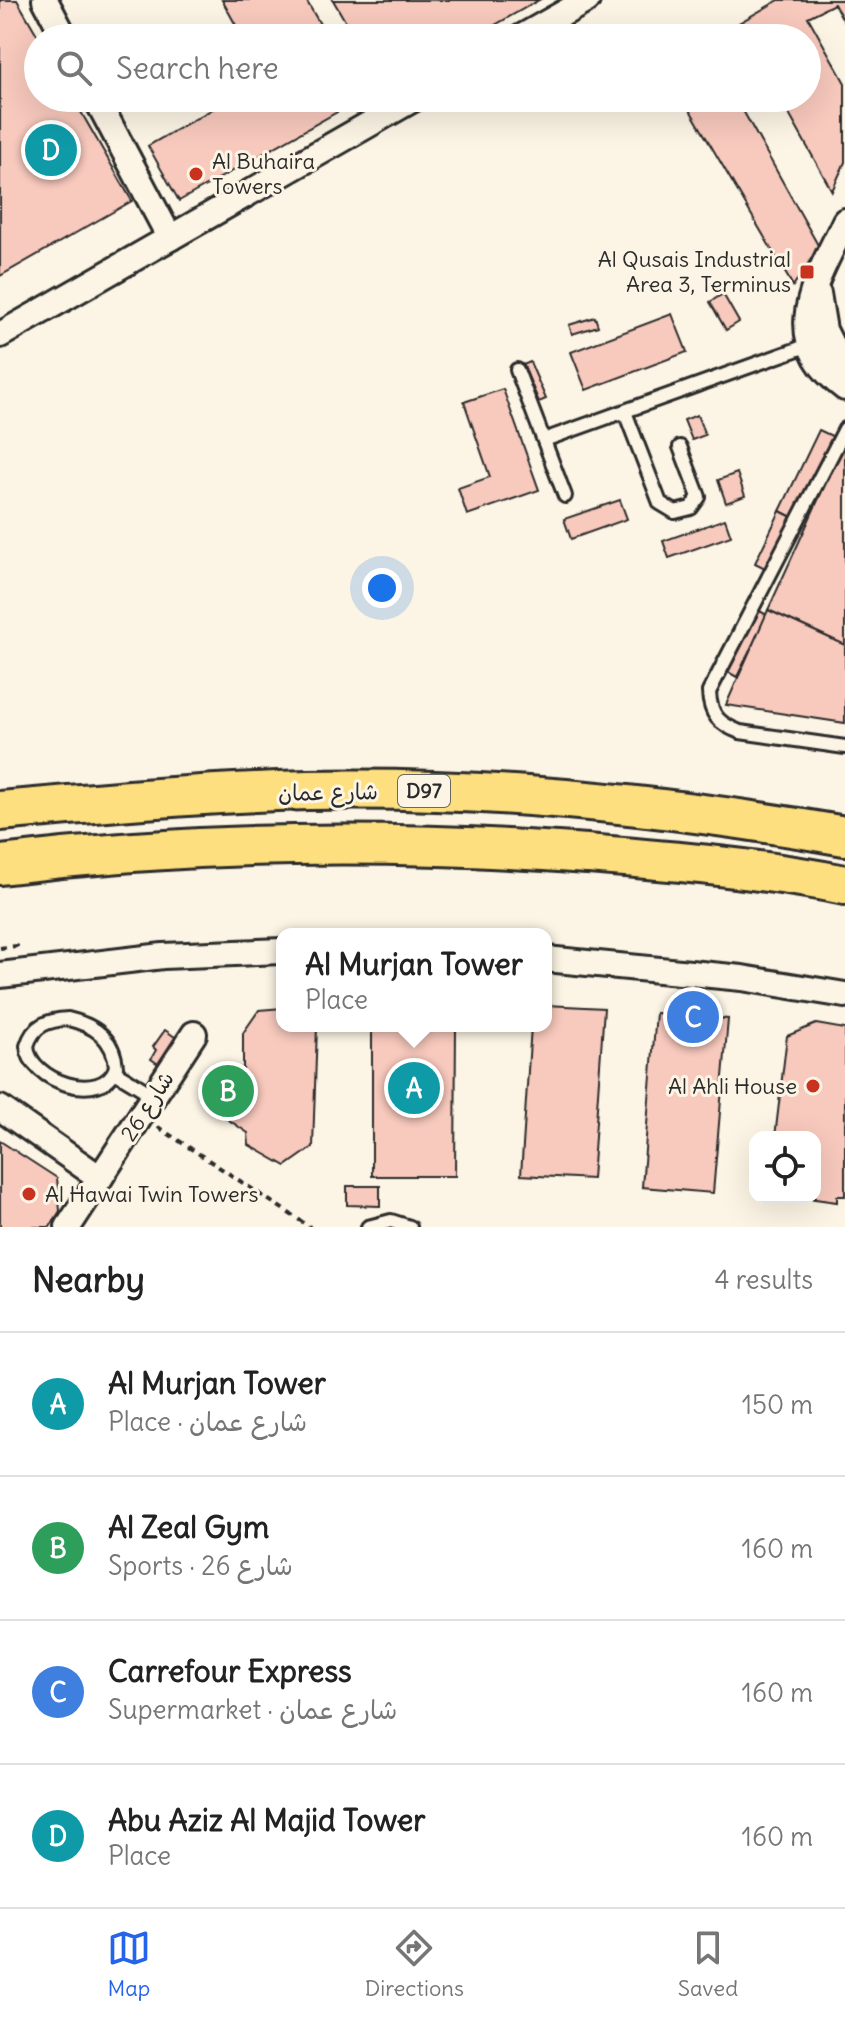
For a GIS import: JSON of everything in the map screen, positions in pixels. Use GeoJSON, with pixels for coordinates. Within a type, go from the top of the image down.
{"type":"FeatureCollection","features":[{"type":"Feature","properties":{"kind":"main road","name":"شارع عمان"},"geometry":{"type":"LineString","coordinates":[[0,811],[296,791],[441,791],[652,806],[845,836]]}},
{"type":"Feature","properties":{"kind":"main road"},"geometry":{"type":"LineString","coordinates":[[0,865],[215,846],[344,843],[534,850],[671,861],[845,885]]}},
{"type":"Feature","properties":{"kind":"main road"},"geometry":{"type":"LineString","coordinates":[[215,846],[308,861],[605,877],[845,909]]}},
{"type":"Feature","properties":{"kind":"street"},"geometry":{"type":"LineString","coordinates":[[45,0],[58,24]]}},
{"type":"Feature","properties":{"kind":"street"},"geometry":{"type":"LineString","coordinates":[[545,24],[587,0]]}},
{"type":"Feature","properties":{"kind":"street"},"geometry":{"type":"LineString","coordinates":[[103,112],[170,238]]}},
{"type":"Feature","properties":{"kind":"street"},"geometry":{"type":"LineString","coordinates":[[0,335],[390,112]]}},
{"type":"Feature","properties":{"kind":"street"},"geometry":{"type":"LineString","coordinates":[[845,221],[808,300],[805,323],[809,345],[817,362],[845,388]]}},
{"type":"Feature","properties":{"kind":"street"},"geometry":{"type":"LineString","coordinates":[[817,279],[824,330],[845,372]]}},
{"type":"Feature","properties":{"kind":"street"},"geometry":{"type":"LineString","coordinates":[[0,975],[163,956],[276,951]]}},
{"type":"Feature","properties":{"kind":"street"},"geometry":{"type":"LineString","coordinates":[[552,960],[742,978],[845,995]]}},
{"type":"Feature","properties":{"kind":"street","name":"شارع 26"},"geometry":{"type":"LineString","coordinates":[[68,1227],[194,1034]]}},
{"type":"Feature","properties":{"kind":"street"},"geometry":{"type":"LineString","coordinates":[[0,1108],[100,1178]]}},
{"type":"Feature","properties":{"kind":"lane"},"geometry":{"type":"LineString","coordinates":[[544,440],[809,345]]}},
{"type":"Feature","properties":{"kind":"lane"},"geometry":{"type":"LineString","coordinates":[[517,370],[565,496]]}},
{"type":"Feature","properties":{"kind":"lane"},"geometry":{"type":"LineString","coordinates":[[625,412],[660,503],[675,512],[691,508],[699,497],[680,447]]}},
{"type":"Feature","properties":{"kind":"lane"},"geometry":{"type":"LineString","coordinates":[[845,429],[709,692],[715,718],[726,727],[740,732],[845,747]]}},
{"type":"Feature","properties":{"kind":"lane"},"geometry":{"type":"LineString","coordinates":[[115,1072],[96,1084],[75,1085],[59,1081],[31,1060],[27,1046],[29,1037],[40,1025],[54,1020],[82,1022],[105,1037],[112,1048],[115,1072],[147,1105]]}},
{"type":"Feature","properties":{"kind":"lane"},"geometry":{"type":"LineString","coordinates":[[368,1227],[391,1221],[410,1227]]}},
{"type":"Feature","properties":{"kind":"path"},"geometry":{"type":"LineString","coordinates":[[147,1105],[310,1227]]}},
{"type":"Feature","properties":{"kind":"building"},"geometry":{"type":"Polygon","coordinates":[[[0,0],[17,0],[31,24],[24,24],[24,112],[81,112],[132,201],[0,276],[0,0]]]}},
{"type":"Feature","properties":{"kind":"building"},"geometry":{"type":"Polygon","coordinates":[[[222,0],[306,0],[320,24],[235,24],[222,0]]]}},
{"type":"Feature","properties":{"kind":"building"},"geometry":{"type":"Polygon","coordinates":[[[333,0],[539,0],[497,24],[347,24],[333,0]]]}},
{"type":"Feature","properties":{"kind":"building"},"geometry":{"type":"Polygon","coordinates":[[[779,0],[845,0],[845,23],[834,4],[808,17],[812,24],[739,23],[779,0]]]}},
{"type":"Feature","properties":{"kind":"building"},"geometry":{"type":"Polygon","coordinates":[[[821,40],[845,83],[845,162],[832,191],[788,112],[821,112],[821,40]]]}},
{"type":"Feature","properties":{"kind":"building","name":"Al Buhaira Towers"},"geometry":{"type":"Polygon","coordinates":[[[208,112],[337,112],[179,201],[148,146],[208,112]]]}},
{"type":"Feature","properties":{"kind":"building"},"geometry":{"type":"Polygon","coordinates":[[[691,112],[744,112],[819,247],[793,286],[691,112]]]}},
{"type":"Feature","properties":{"kind":"building"},"geometry":{"type":"Polygon","coordinates":[[[723,294],[739,322],[726,330],[710,302],[723,294]]]}},
{"type":"Feature","properties":{"kind":"building"},"geometry":{"type":"Polygon","coordinates":[[[672,314],[687,352],[586,390],[571,352],[672,314]]]}},
{"type":"Feature","properties":{"kind":"building"},"geometry":{"type":"Polygon","coordinates":[[[595,317],[598,326],[572,334],[569,325],[595,317]]]}},
{"type":"Feature","properties":{"kind":"building"},"geometry":{"type":"Polygon","coordinates":[[[530,362],[546,399],[539,402],[523,365],[530,362]]]}},
{"type":"Feature","properties":{"kind":"building"},"geometry":{"type":"Polygon","coordinates":[[[503,389],[539,490],[467,515],[458,488],[490,477],[464,402],[503,389]]]}},
{"type":"Feature","properties":{"kind":"building"},"geometry":{"type":"Polygon","coordinates":[[[697,415],[705,435],[692,440],[684,420],[697,415]]]}},
{"type":"Feature","properties":{"kind":"building"},"geometry":{"type":"Polygon","coordinates":[[[819,430],[834,437],[794,518],[780,511],[819,430]]]}},
{"type":"Feature","properties":{"kind":"building"},"geometry":{"type":"Polygon","coordinates":[[[845,441],[845,645],[768,610],[845,441]]]}},
{"type":"Feature","properties":{"kind":"building"},"geometry":{"type":"Polygon","coordinates":[[[737,473],[745,496],[726,503],[718,480],[737,473]]]}},
{"type":"Feature","properties":{"kind":"building"},"geometry":{"type":"Polygon","coordinates":[[[620,500],[627,519],[571,539],[564,519],[620,500]]]}},
{"type":"Feature","properties":{"kind":"building"},"geometry":{"type":"Polygon","coordinates":[[[780,511],[794,518],[769,570],[755,563],[780,511]]]}},
{"type":"Feature","properties":{"kind":"building"},"geometry":{"type":"Polygon","coordinates":[[[725,519],[731,536],[669,558],[663,541],[725,519]]]}},
{"type":"Feature","properties":{"kind":"building"},"geometry":{"type":"Polygon","coordinates":[[[756,609],[767,615],[737,677],[726,671],[756,609]]]}},
{"type":"Feature","properties":{"kind":"building"},"geometry":{"type":"Polygon","coordinates":[[[768,610],[845,645],[845,723],[726,705],[768,610]]]}},
{"type":"Feature","properties":{"kind":"building"},"geometry":{"type":"Polygon","coordinates":[[[552,1005],[604,1008],[592,1179],[521,1175],[531,1032],[552,1032],[552,1005]]]}},
{"type":"Feature","properties":{"kind":"building"},"geometry":{"type":"Polygon","coordinates":[[[276,1009],[276,1032],[317,1032],[313,1147],[286,1166],[249,1145],[248,1133],[208,1106],[220,1088],[243,1078],[243,1033],[259,1010],[276,1009]]]}},
{"type":"Feature","properties":{"kind":"building"},"geometry":{"type":"Polygon","coordinates":[[[656,1013],[728,1019],[713,1193],[642,1187],[656,1013]]]}},
{"type":"Feature","properties":{"kind":"building","name":"Al Ahli House"},"geometry":{"type":"Polygon","coordinates":[[[816,1024],[845,1029],[845,1196],[837,1196],[837,1202],[821,1200],[821,1131],[776,1131],[787,1036],[816,1024]]]}},
{"type":"Feature","properties":{"kind":"building"},"geometry":{"type":"Polygon","coordinates":[[[165,1030],[182,1042],[164,1068],[151,1059],[156,1050],[153,1047],[165,1030]]]}},
{"type":"Feature","properties":{"kind":"building"},"geometry":{"type":"Polygon","coordinates":[[[372,1032],[456,1032],[455,1176],[372,1176],[372,1032]]]}},
{"type":"Feature","properties":{"kind":"building","name":"Al Hawai Twin Towers"},"geometry":{"type":"Polygon","coordinates":[[[0,1141],[57,1178],[60,1211],[50,1227],[0,1227],[0,1141]]]}},
{"type":"Feature","properties":{"kind":"building"},"geometry":{"type":"Polygon","coordinates":[[[347,1186],[380,1186],[380,1206],[347,1205],[347,1186]]]}},
{"type":"Feature","properties":{"kind":"place","name":"Abu Aziz Al Majid Tower"},"geometry":{"type":"Point","coordinates":[51,150]}},
{"type":"Feature","properties":{"kind":"place","name":"Al Buhaira Towers"},"geometry":{"type":"Point","coordinates":[196,174]}},
{"type":"Feature","properties":{"kind":"place","name":"Al Qusais Industrial Area 3, Terminus"},"geometry":{"type":"Point","coordinates":[807,272]}},
{"type":"Feature","properties":{"kind":"place","name":"Carrefour Express"},"geometry":{"type":"Point","coordinates":[693,1017]}},
{"type":"Feature","properties":{"kind":"place","name":"Al Ahli House"},"geometry":{"type":"Point","coordinates":[813,1086]}},
{"type":"Feature","properties":{"kind":"place","name":"Al Murjan Tower"},"geometry":{"type":"Point","coordinates":[414,1088]}},
{"type":"Feature","properties":{"kind":"place","name":"Al Zeal Gym"},"geometry":{"type":"Point","coordinates":[228,1091]}},
{"type":"Feature","properties":{"kind":"place","name":"Al Hawai Twin Towers"},"geometry":{"type":"Point","coordinates":[29,1194]}}]}
